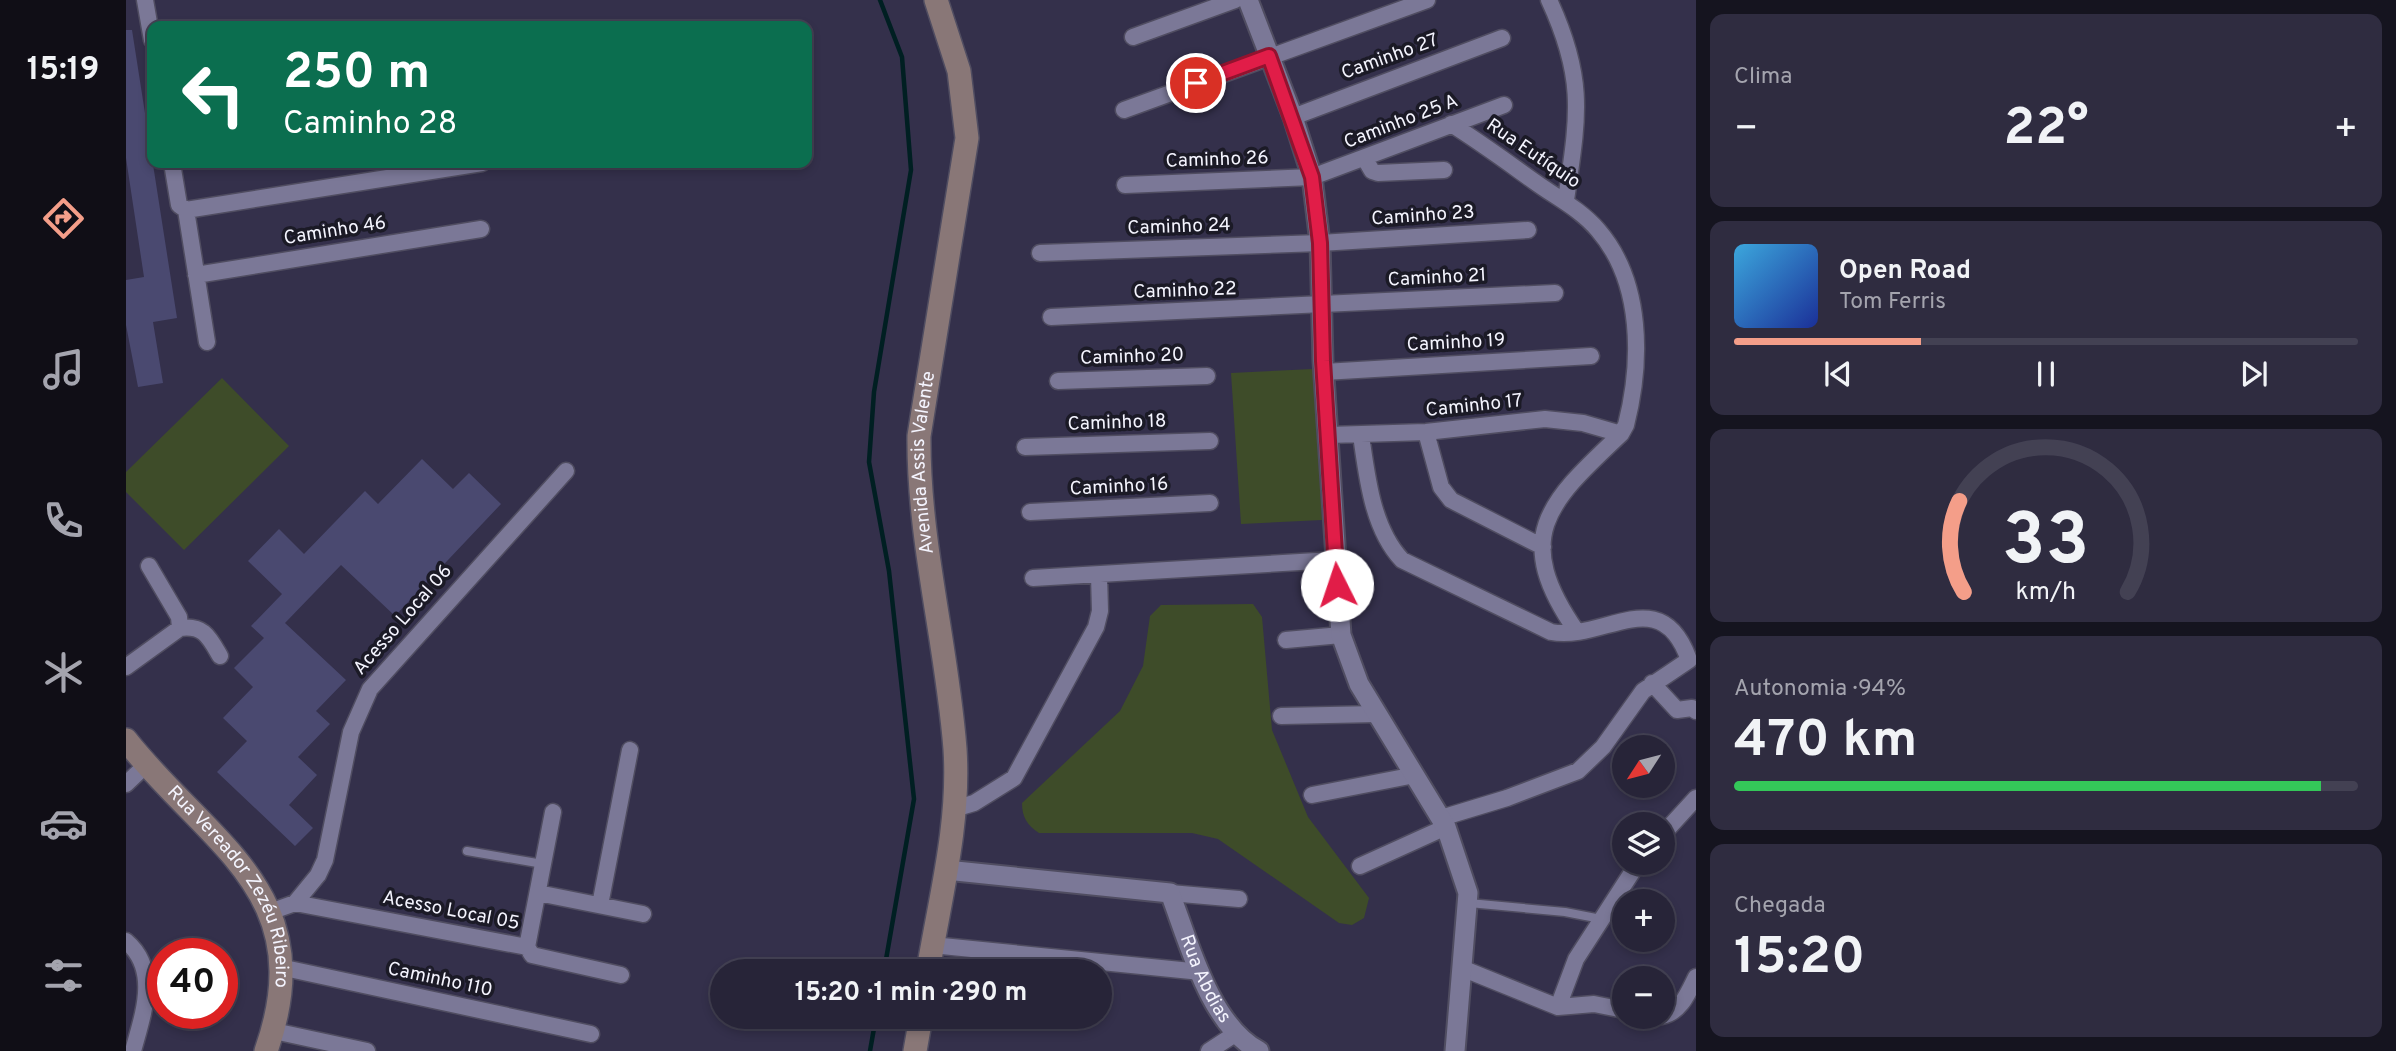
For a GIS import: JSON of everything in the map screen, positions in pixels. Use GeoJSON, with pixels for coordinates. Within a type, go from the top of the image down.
{"type":"FeatureCollection","features":[{"type":"Feature","properties":{"kind":"main road","name":"Avenida Assis Valente"},"geometry":{"type":"LineString","coordinates":[[930,959],[954,809],[953,732],[919,486],[919,436],[966,156],[967,123],[959,71],[936,0]]}},
{"type":"Feature","properties":{"kind":"main road","name":"Rua Vereador Zezéu Ribeiro"},"geometry":{"type":"LineString","coordinates":[[126,740],[224,842],[259,887],[270,912],[280,967],[280,990],[270,1041]]}},
{"type":"Feature","properties":{"kind":"main road"},"geometry":{"type":"LineString","coordinates":[[915,1051],[919,1029]]}},
{"type":"Feature","properties":{"kind":"street"},"geometry":{"type":"LineString","coordinates":[[1133,37],[1235,0]]}},
{"type":"Feature","properties":{"kind":"street"},"geometry":{"type":"LineString","coordinates":[[1248,0],[1293,117],[1312,177],[1320,243],[1324,372],[1341,635],[1359,684],[1444,822],[1465,877],[1469,903],[1455,1051]]}},
{"type":"Feature","properties":{"kind":"street"},"geometry":{"type":"LineString","coordinates":[[1124,110],[1427,0]]}},
{"type":"Feature","properties":{"kind":"street"},"geometry":{"type":"LineString","coordinates":[[1549,0],[1574,65],[1577,90],[1574,148],[1566,200]]}},
{"type":"Feature","properties":{"kind":"street"},"geometry":{"type":"LineString","coordinates":[[147,2],[150,21]]}},
{"type":"Feature","properties":{"kind":"street","name":"Caminho 27"},"geometry":{"type":"LineString","coordinates":[[1293,117],[1502,38]]}},
{"type":"Feature","properties":{"kind":"street","name":"Caminho 25 A"},"geometry":{"type":"LineString","coordinates":[[1312,177],[1504,105]]}},
{"type":"Feature","properties":{"kind":"street","name":"Rua Eutíquio"},"geometry":{"type":"LineString","coordinates":[[1451,124],[1566,200],[1599,231],[1624,271],[1630,293],[1634,312],[1630,410],[1621,434],[1555,501],[1544,531],[1543,547],[1551,586],[1577,632]]}},
{"type":"Feature","properties":{"kind":"street"},"geometry":{"type":"LineString","coordinates":[[1365,159],[1372,171],[1377,173],[1444,170]]}},
{"type":"Feature","properties":{"kind":"street"},"geometry":{"type":"LineString","coordinates":[[173,168],[179,205],[186,210],[451,168]]}},
{"type":"Feature","properties":{"kind":"street","name":"Caminho 26"},"geometry":{"type":"LineString","coordinates":[[1125,184],[1312,177]]}},
{"type":"Feature","properties":{"kind":"street"},"geometry":{"type":"LineString","coordinates":[[186,210],[207,342]]}},
{"type":"Feature","properties":{"kind":"street","name":"Caminho 46"},"geometry":{"type":"LineString","coordinates":[[196,275],[481,229]]}},
{"type":"Feature","properties":{"kind":"street","name":"Caminho 23"},"geometry":{"type":"LineString","coordinates":[[1320,243],[1528,230]]}},
{"type":"Feature","properties":{"kind":"street","name":"Caminho 24"},"geometry":{"type":"LineString","coordinates":[[1040,253],[1320,243]]}},
{"type":"Feature","properties":{"kind":"street","name":"Caminho 21"},"geometry":{"type":"LineString","coordinates":[[1321,306],[1555,293]]}},
{"type":"Feature","properties":{"kind":"street","name":"Caminho 22"},"geometry":{"type":"LineString","coordinates":[[1051,317],[1321,306]]}},
{"type":"Feature","properties":{"kind":"street","name":"Caminho 19"},"geometry":{"type":"LineString","coordinates":[[1324,372],[1591,356]]}},
{"type":"Feature","properties":{"kind":"street","name":"Caminho 20"},"geometry":{"type":"LineString","coordinates":[[1058,381],[1207,376]]}},
{"type":"Feature","properties":{"kind":"street","name":"Caminho 17"},"geometry":{"type":"LineString","coordinates":[[1329,435],[1426,432],[1545,419],[1583,423],[1621,434]]}},
{"type":"Feature","properties":{"kind":"street"},"geometry":{"type":"LineString","coordinates":[[1426,432],[1441,487],[1451,500],[1543,547]]}},
{"type":"Feature","properties":{"kind":"street"},"geometry":{"type":"LineString","coordinates":[[1360,866],[1444,822],[1578,771],[1603,747],[1643,691],[1689,660],[1683,643],[1673,629],[1654,620],[1618,620],[1577,632],[1559,633],[1542,629],[1402,560],[1389,543],[1369,489],[1361,435]]}},
{"type":"Feature","properties":{"kind":"street","name":"Caminho 18"},"geometry":{"type":"LineString","coordinates":[[1025,447],[1210,441]]}},
{"type":"Feature","properties":{"kind":"street","name":"Acesso Local 06"},"geometry":{"type":"LineString","coordinates":[[295,902],[313,882],[324,860],[351,732],[370,689],[566,471]]}},
{"type":"Feature","properties":{"kind":"street","name":"Caminho 16"},"geometry":{"type":"LineString","coordinates":[[1030,512],[1210,503]]}},
{"type":"Feature","properties":{"kind":"street"},"geometry":{"type":"LineString","coordinates":[[1033,579],[1335,560]]}},
{"type":"Feature","properties":{"kind":"street"},"geometry":{"type":"LineString","coordinates":[[149,566],[179,617],[180,628]]}},
{"type":"Feature","properties":{"kind":"street"},"geometry":{"type":"LineString","coordinates":[[954,809],[974,803],[1014,778],[1099,620],[1099,575]]}},
{"type":"Feature","properties":{"kind":"street"},"geometry":{"type":"LineString","coordinates":[[126,667],[180,628],[194,626],[207,633],[220,656]]}},
{"type":"Feature","properties":{"kind":"street"},"geometry":{"type":"LineString","coordinates":[[1286,640],[1341,635]]}},
{"type":"Feature","properties":{"kind":"street"},"geometry":{"type":"LineString","coordinates":[[1652,683],[1677,710],[1692,708],[1696,711]]}},
{"type":"Feature","properties":{"kind":"street"},"geometry":{"type":"LineString","coordinates":[[1281,716],[1377,715]]}},
{"type":"Feature","properties":{"kind":"street"},"geometry":{"type":"LineString","coordinates":[[600,905],[630,750]]}},
{"type":"Feature","properties":{"kind":"street"},"geometry":{"type":"LineString","coordinates":[[126,784],[147,764]]}},
{"type":"Feature","properties":{"kind":"street"},"geometry":{"type":"LineString","coordinates":[[1312,794],[1415,775]]}},
{"type":"Feature","properties":{"kind":"street"},"geometry":{"type":"LineString","coordinates":[[1675,821],[1696,798]]}},
{"type":"Feature","properties":{"kind":"street"},"geometry":{"type":"LineString","coordinates":[[527,947],[553,812]]}},
{"type":"Feature","properties":{"kind":"street"},"geometry":{"type":"LineString","coordinates":[[946,870],[1239,899]]}},
{"type":"Feature","properties":{"kind":"street"},"geometry":{"type":"LineString","coordinates":[[1558,1007],[1571,968],[1630,875]]}},
{"type":"Feature","properties":{"kind":"street"},"geometry":{"type":"LineString","coordinates":[[538,893],[643,914]]}},
{"type":"Feature","properties":{"kind":"street","name":"Rua Abdias"},"geometry":{"type":"LineString","coordinates":[[1170,893],[1219,1011],[1235,1034],[1259,1051]]}},
{"type":"Feature","properties":{"kind":"street"},"geometry":{"type":"LineString","coordinates":[[270,912],[295,902]]}},
{"type":"Feature","properties":{"kind":"street","name":"Acesso Local 05"},"geometry":{"type":"LineString","coordinates":[[295,902],[527,947],[532,955],[621,975]]}},
{"type":"Feature","properties":{"kind":"street"},"geometry":{"type":"LineString","coordinates":[[126,941],[136,950],[144,965],[147,983],[146,999],[133,1051]]}},
{"type":"Feature","properties":{"kind":"street"},"geometry":{"type":"LineString","coordinates":[[932,946],[1201,972]]}},
{"type":"Feature","properties":{"kind":"street","name":"Caminho 110"},"geometry":{"type":"LineString","coordinates":[[280,967],[591,1034]]}},
{"type":"Feature","properties":{"kind":"street"},"geometry":{"type":"LineString","coordinates":[[1464,969],[1558,1007],[1594,1004],[1612,1008]]}},
{"type":"Feature","properties":{"kind":"street"},"geometry":{"type":"LineString","coordinates":[[1675,1009],[1681,1006],[1696,977]]}},
{"type":"Feature","properties":{"kind":"street"},"geometry":{"type":"LineString","coordinates":[[1209,1051],[1235,1034]]}},
{"type":"Feature","properties":{"kind":"street"},"geometry":{"type":"LineString","coordinates":[[270,1041],[367,1051]]}},
{"type":"Feature","properties":{"kind":"lane"},"geometry":{"type":"LineString","coordinates":[[467,851],[543,864]]}},
{"type":"Feature","properties":{"kind":"lane"},"geometry":{"type":"LineString","coordinates":[[1469,903],[1565,912],[1601,919]]}},
{"type":"Feature","properties":{"kind":"green space"},"geometry":{"type":"Polygon","coordinates":[[[1313,369],[1322,520],[1241,524],[1231,373],[1313,369]]]}},
{"type":"Feature","properties":{"kind":"green space"},"geometry":{"type":"Polygon","coordinates":[[[222,378],[289,446],[184,550],[126,492],[126,472],[222,378]]]}},
{"type":"Feature","properties":{"kind":"green space"},"geometry":{"type":"Polygon","coordinates":[[[1253,604],[1262,617],[1272,730],[1308,817],[1369,898],[1364,918],[1352,925],[1339,923],[1218,839],[1192,833],[1039,833],[1024,817],[1022,803],[1120,711],[1143,666],[1150,616],[1161,605],[1253,604]]]}},
{"type":"Feature","properties":{"kind":"building"},"geometry":{"type":"Polygon","coordinates":[[[126,30],[132,30],[147,126],[147,168],[154,168],[177,318],[153,322],[163,383],[138,387],[126,325],[126,280],[144,277],[126,158],[126,30]]]}},
{"type":"Feature","properties":{"kind":"building"},"geometry":{"type":"Polygon","coordinates":[[[422,459],[453,489],[469,473],[501,504],[395,616],[341,565],[285,623],[346,680],[316,711],[330,724],[298,757],[317,775],[289,805],[313,828],[295,846],[217,772],[247,741],[223,718],[253,687],[234,668],[264,638],[251,626],[282,594],[248,561],[279,529],[304,554],[365,491],[378,504],[422,459]]]}},
{"type":"Feature","properties":{"kind":"waterway"},"geometry":{"type":"LineString","coordinates":[[880,0],[902,57],[911,170],[874,392],[869,462],[889,571],[914,799],[886,959]]}},
{"type":"Feature","properties":{"kind":"waterway"},"geometry":{"type":"LineString","coordinates":[[870,1051],[874,1029]]}},
{"type":"Feature","properties":{"kind":"route"},"geometry":{"type":"LineString","coordinates":[[1196,83],[1269,56],[1293,117],[1312,177],[1320,243],[1323,361],[1337,585]]}}]}
